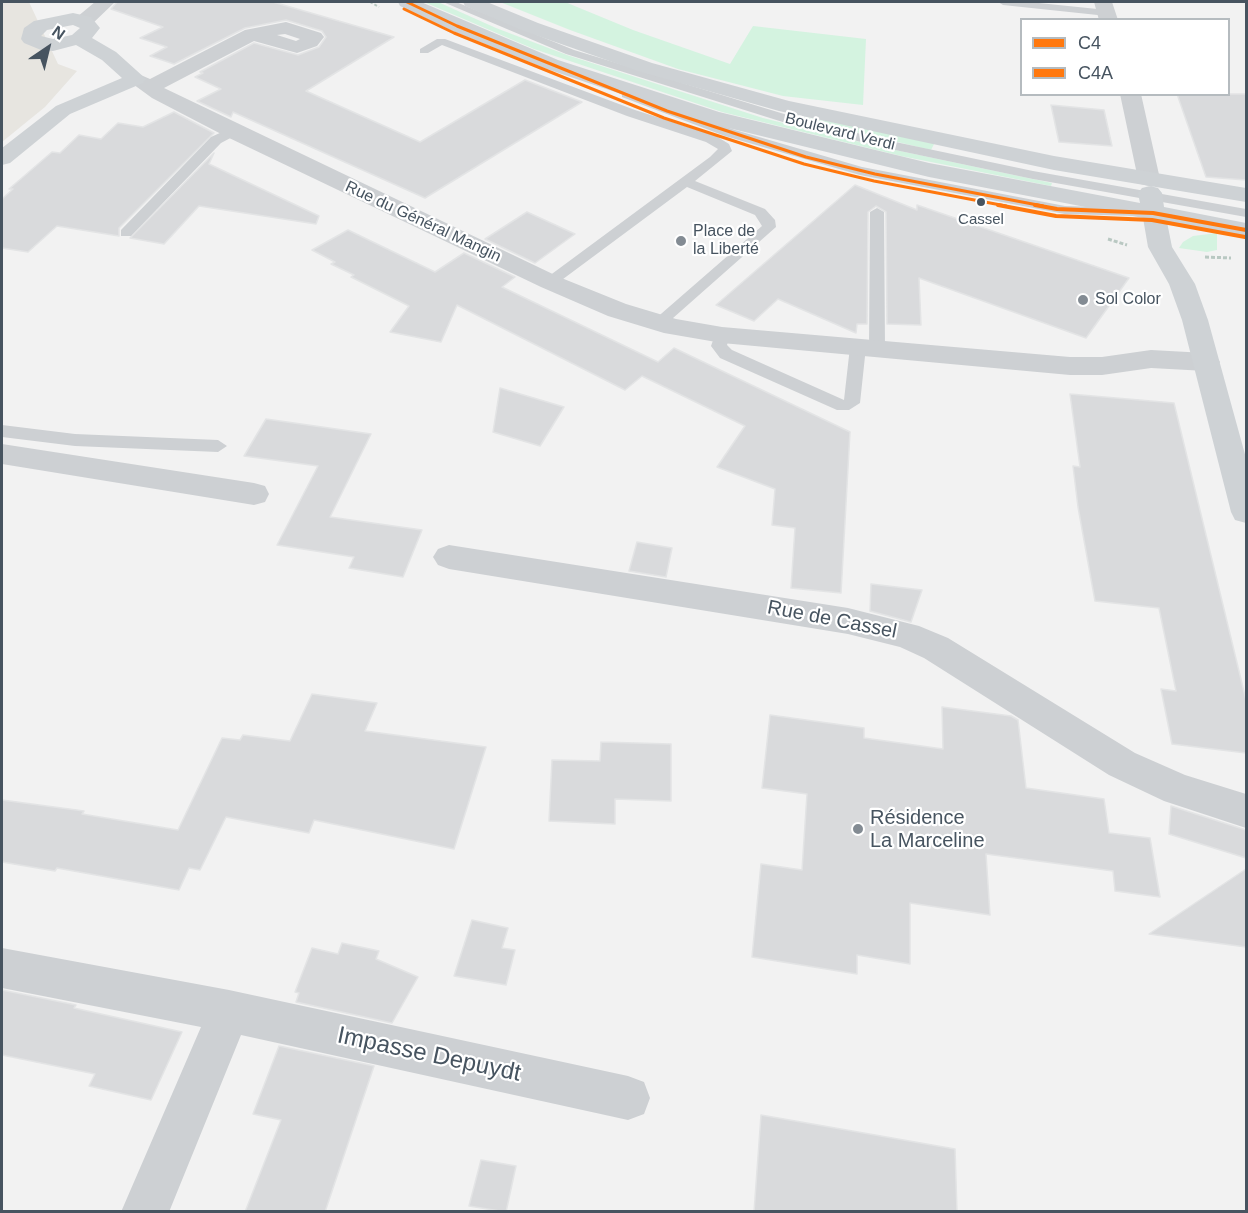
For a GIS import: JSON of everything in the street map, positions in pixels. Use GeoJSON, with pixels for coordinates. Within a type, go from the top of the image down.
{"type":"FeatureCollection","features":[{"type":"Feature","properties":{"kind":"street"},"geometry":{"type":"LineString","coordinates":[[43,2],[52,21]]}},
{"type":"Feature","properties":{"kind":"street"},"geometry":{"type":"LineString","coordinates":[[106,2],[81,30],[53,45],[32,40],[30,36],[33,30],[52,21],[69,19],[81,30],[109,56],[142,84]]}},
{"type":"Feature","properties":{"kind":"street","name":"Boulevard Verdi"},"geometry":{"type":"LineString","coordinates":[[407,2],[457,26],[585,76],[712,117],[823,146],[949,174],[1151,196],[1246,195]]}},
{"type":"Feature","properties":{"kind":"street","name":"Boulevard Verdi"},"geometry":{"type":"LineString","coordinates":[[472,2],[573,42],[759,100],[1029,158],[1151,196],[1246,230]]}},
{"type":"Feature","properties":{"kind":"street"},"geometry":{"type":"LineString","coordinates":[[2,158],[63,110],[142,84],[252,34]]}},
{"type":"Feature","properties":{"kind":"street","name":"Rue du Général Mangin"},"geometry":{"type":"LineString","coordinates":[[142,84],[233,131],[550,282],[603,305],[659,323],[722,335],[1080,367],[1151,359],[1206,362]]}},
{"type":"Feature","properties":{"kind":"street"},"geometry":{"type":"LineString","coordinates":[[1131,96],[1143,143],[1160,247],[1182,284],[1206,362],[1246,512]]}},
{"type":"Feature","properties":{"kind":"street"},"geometry":{"type":"LineString","coordinates":[[2,454],[254,494]]}},
{"type":"Feature","properties":{"kind":"street","name":"Rue de Cassel"},"geometry":{"type":"LineString","coordinates":[[449,557],[849,621],[907,635],[936,648],[1122,764],[1177,789],[1246,811]]}},
{"type":"Feature","properties":{"kind":"street","name":"Impasse Depuydt"},"geometry":{"type":"LineString","coordinates":[[2,968],[229,1011],[628,1098]]}},
{"type":"Feature","properties":{"kind":"street"},"geometry":{"type":"LineString","coordinates":[[145,1212],[229,1011]]}},
{"type":"Feature","properties":{"kind":"lane","name":"Boulevard Verdi"},"geometry":{"type":"LineString","coordinates":[[448,2],[570,52],[783,118],[920,151],[1246,213]]}},
{"type":"Feature","properties":{"kind":"lane"},"geometry":{"type":"LineString","coordinates":[[1003,2],[1106,11]]}},
{"type":"Feature","properties":{"kind":"lane"},"geometry":{"type":"LineString","coordinates":[[424,51],[441,41],[514,71],[711,139],[724,147],[725,151],[715,160],[550,282]]}},
{"type":"Feature","properties":{"kind":"lane"},"geometry":{"type":"LineString","coordinates":[[126,233],[216,140],[233,131]]}},
{"type":"Feature","properties":{"kind":"lane"},"geometry":{"type":"LineString","coordinates":[[659,323],[769,227],[768,220],[760,212],[685,182]]}},
{"type":"Feature","properties":{"kind":"lane"},"geometry":{"type":"LineString","coordinates":[[722,335],[719,346],[726,354],[843,406],[852,403],[867,347],[877,212]]}},
{"type":"Feature","properties":{"kind":"lane"},"geometry":{"type":"LineString","coordinates":[[2,431],[75,440],[218,446]]}},
{"type":"Feature","properties":{"kind":"shaded area"},"geometry":{"type":"Polygon","coordinates":[[[2,2],[29,2],[58,64],[77,71],[45,107],[2,142],[2,2]]]}},
{"type":"Feature","properties":{"kind":"green space"},"geometry":{"type":"Polygon","coordinates":[[[424,2],[438,2],[496,28],[567,55],[763,118],[872,145],[1052,183],[1051,186],[901,156],[722,112],[534,49],[424,2]]]}},
{"type":"Feature","properties":{"kind":"green space"},"geometry":{"type":"Polygon","coordinates":[[[500,2],[565,2],[633,30],[730,64],[753,26],[866,39],[863,105],[783,96],[678,69],[500,2]]]}},
{"type":"Feature","properties":{"kind":"green space"},"geometry":{"type":"Polygon","coordinates":[[[794,115],[935,142],[931,150],[793,117],[794,115]]]}},
{"type":"Feature","properties":{"kind":"green space"},"geometry":{"type":"Polygon","coordinates":[[[1217,233],[1217,250],[1207,252],[1179,248],[1183,242],[1193,236],[1217,233]]]}},
{"type":"Feature","properties":{"kind":"building"},"geometry":{"type":"Polygon","coordinates":[[[117,2],[273,2],[394,37],[306,91],[420,142],[525,80],[582,102],[425,198],[233,112],[231,117],[197,101],[221,89],[195,77],[203,73],[200,72],[254,43],[298,55],[319,47],[326,37],[322,31],[286,20],[245,28],[174,64],[150,56],[167,47],[140,38],[163,27],[111,9],[117,2]]]}},
{"type":"Feature","properties":{"kind":"building"},"geometry":{"type":"Polygon","coordinates":[[[1246,94],[1246,180],[1206,177],[1178,96],[1246,94]]]}},
{"type":"Feature","properties":{"kind":"building"},"geometry":{"type":"Polygon","coordinates":[[[1051,105],[1104,110],[1112,146],[1059,142],[1051,105]]]}},
{"type":"Feature","properties":{"kind":"building"},"geometry":{"type":"Polygon","coordinates":[[[174,112],[214,133],[119,228],[119,236],[57,226],[28,252],[2,248],[2,199],[13,189],[9,189],[52,152],[60,153],[79,135],[101,139],[118,123],[143,127],[174,112]]]}},
{"type":"Feature","properties":{"kind":"building"},"geometry":{"type":"Polygon","coordinates":[[[214,153],[209,164],[319,216],[316,224],[199,206],[164,244],[130,238],[214,153]]]}},
{"type":"Feature","properties":{"kind":"building"},"geometry":{"type":"Polygon","coordinates":[[[855,185],[917,210],[917,205],[1129,278],[1086,338],[919,278],[921,325],[887,324],[886,212],[876,206],[868,212],[867,324],[857,324],[856,333],[778,299],[754,321],[716,305],[855,185]]]}},
{"type":"Feature","properties":{"kind":"building"},"geometry":{"type":"Polygon","coordinates":[[[527,212],[575,234],[535,263],[485,239],[527,212]]]}},
{"type":"Feature","properties":{"kind":"building"},"geometry":{"type":"Polygon","coordinates":[[[348,230],[435,272],[464,253],[515,277],[502,287],[658,362],[674,348],[850,432],[841,593],[791,588],[795,528],[772,525],[775,489],[717,467],[745,426],[642,376],[625,390],[457,305],[441,342],[390,332],[409,306],[351,277],[354,275],[331,264],[335,262],[312,250],[348,230]]]}},
{"type":"Feature","properties":{"kind":"building"},"geometry":{"type":"Polygon","coordinates":[[[500,388],[564,407],[540,446],[493,432],[500,388]]]}},
{"type":"Feature","properties":{"kind":"building"},"geometry":{"type":"Polygon","coordinates":[[[1070,394],[1174,403],[1246,700],[1246,753],[1172,744],[1161,689],[1176,691],[1159,608],[1095,601],[1073,466],[1080,467],[1070,394]]]}},
{"type":"Feature","properties":{"kind":"building"},"geometry":{"type":"Polygon","coordinates":[[[266,419],[371,434],[330,517],[422,530],[403,577],[349,568],[354,557],[277,545],[318,466],[244,456],[266,419]]]}},
{"type":"Feature","properties":{"kind":"building"},"geometry":{"type":"Polygon","coordinates":[[[637,542],[672,548],[666,577],[629,571],[637,542]]]}},
{"type":"Feature","properties":{"kind":"building"},"geometry":{"type":"Polygon","coordinates":[[[871,584],[922,590],[911,622],[870,611],[871,584]]]}},
{"type":"Feature","properties":{"kind":"building"},"geometry":{"type":"Polygon","coordinates":[[[312,694],[377,703],[365,731],[486,747],[454,849],[314,820],[309,833],[226,817],[200,870],[189,868],[179,890],[57,868],[55,871],[2,862],[2,800],[84,811],[82,814],[178,830],[222,738],[240,740],[243,735],[290,741],[312,694]]]}},
{"type":"Feature","properties":{"kind":"building"},"geometry":{"type":"Polygon","coordinates":[[[942,707],[1011,716],[1018,720],[1026,788],[1104,799],[1109,833],[1150,838],[1160,897],[1115,891],[1113,871],[986,854],[990,915],[910,903],[910,964],[857,955],[857,974],[752,957],[761,864],[802,870],[807,794],[762,788],[770,715],[864,728],[864,738],[943,749],[942,707]]]}},
{"type":"Feature","properties":{"kind":"building"},"geometry":{"type":"Polygon","coordinates":[[[601,742],[671,744],[671,801],[615,799],[615,824],[549,821],[552,760],[600,761],[601,742]]]}},
{"type":"Feature","properties":{"kind":"building"},"geometry":{"type":"Polygon","coordinates":[[[1171,806],[1246,830],[1246,858],[1169,834],[1171,806]]]}},
{"type":"Feature","properties":{"kind":"building"},"geometry":{"type":"Polygon","coordinates":[[[1246,869],[1246,947],[1149,934],[1246,869]]]}},
{"type":"Feature","properties":{"kind":"building"},"geometry":{"type":"Polygon","coordinates":[[[472,920],[508,928],[502,948],[515,950],[506,985],[454,976],[472,920]]]}},
{"type":"Feature","properties":{"kind":"building"},"geometry":{"type":"Polygon","coordinates":[[[342,943],[379,951],[376,959],[418,977],[392,1023],[296,1002],[299,993],[295,992],[312,948],[338,954],[342,943]]]}},
{"type":"Feature","properties":{"kind":"building"},"geometry":{"type":"Polygon","coordinates":[[[2,990],[76,1005],[74,1008],[182,1032],[151,1100],[89,1086],[95,1074],[2,1055],[2,990]]]}},
{"type":"Feature","properties":{"kind":"building"},"geometry":{"type":"Polygon","coordinates":[[[279,1046],[374,1066],[325,1212],[245,1212],[281,1120],[253,1114],[279,1046]]]}},
{"type":"Feature","properties":{"kind":"building"},"geometry":{"type":"Polygon","coordinates":[[[761,1115],[955,1149],[957,1212],[754,1212],[761,1115]]]}},
{"type":"Feature","properties":{"kind":"building"},"geometry":{"type":"Polygon","coordinates":[[[481,1160],[516,1166],[506,1212],[469,1206],[481,1160]]]}},
{"type":"Feature","properties":{"kind":"transit line","name":"C4"},"geometry":{"type":"LineString","coordinates":[[407,2],[457,26],[667,111],[806,157],[875,174],[1057,209],[1153,213],[1246,230]]}},
{"type":"Feature","properties":{"kind":"transit line","name":"C4A"},"geometry":{"type":"LineString","coordinates":[[404,9],[454,33],[664,118],[804,164],[874,181],[1056,216],[1152,220],[1245,237]]}},
{"type":"Feature","properties":{"kind":"place","name":"Cassel"},"geometry":{"type":"Point","coordinates":[981,202]}},
{"type":"Feature","properties":{"kind":"place","name":"Place de la Liberté"},"geometry":{"type":"Point","coordinates":[681,241]}},
{"type":"Feature","properties":{"kind":"place","name":"Sol Color"},"geometry":{"type":"Point","coordinates":[1083,300]}},
{"type":"Feature","properties":{"kind":"place","name":"Résidence La Marceline"},"geometry":{"type":"Point","coordinates":[858,829]}}]}
